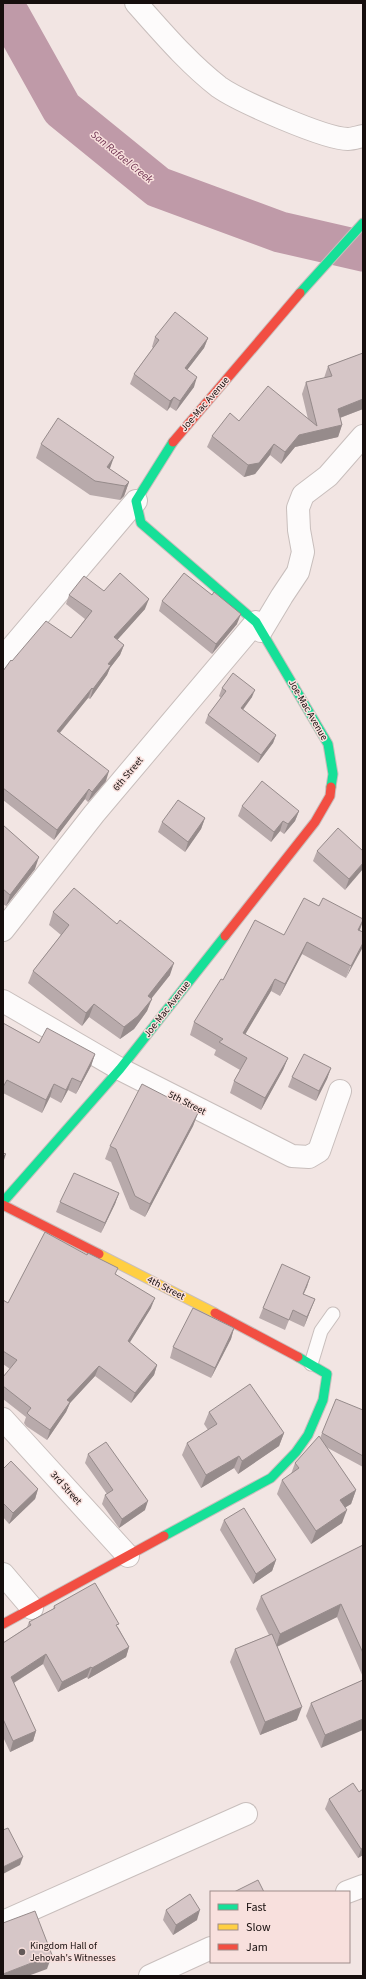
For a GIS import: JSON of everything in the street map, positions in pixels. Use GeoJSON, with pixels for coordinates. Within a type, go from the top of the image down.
{"type":"FeatureCollection","features":[{"type":"Feature","properties":{"kind":"street"},"geometry":{"type":"LineString","coordinates":[[136,3],[177,49],[220,88],[256,106],[316,132],[348,139],[363,136]]}},
{"type":"Feature","properties":{"kind":"street","name":"Joe-Mac Avenue"},"geometry":{"type":"LineString","coordinates":[[3,1203],[120,1069],[315,822],[330,796],[333,774],[328,744],[258,626],[141,523],[136,501],[168,447],[315,275],[363,223]]}},
{"type":"Feature","properties":{"kind":"street","name":"6th Street"},"geometry":{"type":"LineString","coordinates":[[3,930],[94,814],[258,626],[282,596],[298,572],[303,552],[299,530],[298,508],[303,495],[328,476],[363,436]]}},
{"type":"Feature","properties":{"kind":"street"},"geometry":{"type":"LineString","coordinates":[[3,658],[136,501]]}},
{"type":"Feature","properties":{"kind":"street","name":"5th Street"},"geometry":{"type":"LineString","coordinates":[[3,1001],[120,1069],[292,1156],[309,1157],[319,1151],[340,1091]]}},
{"type":"Feature","properties":{"kind":"street","name":"4th Street"},"geometry":{"type":"LineString","coordinates":[[3,1203],[272,1342],[327,1374],[327,1386],[322,1404],[304,1442],[270,1478],[128,1556]]}},
{"type":"Feature","properties":{"kind":"street","name":"3rd Street"},"geometry":{"type":"LineString","coordinates":[[3,1419],[128,1556]]}},
{"type":"Feature","properties":{"kind":"street"},"geometry":{"type":"LineString","coordinates":[[3,1624],[128,1556]]}},
{"type":"Feature","properties":{"kind":"street"},"geometry":{"type":"LineString","coordinates":[[3,1574],[32,1608]]}},
{"type":"Feature","properties":{"kind":"street"},"geometry":{"type":"LineString","coordinates":[[3,1922],[246,1814]]}},
{"type":"Feature","properties":{"kind":"street"},"geometry":{"type":"LineString","coordinates":[[350,1891],[363,1886]]}},
{"type":"Feature","properties":{"kind":"street"},"geometry":{"type":"LineString","coordinates":[[150,1976],[210,1948]]}},
{"type":"Feature","properties":{"kind":"lane"},"geometry":{"type":"LineString","coordinates":[[312,1364],[321,1331],[333,1314]]}},
{"type":"Feature","properties":{"kind":"building"},"geometry":{"type":"Polygon","coordinates":[[[175,312],[208,338],[185,368],[197,377],[180,401],[174,397],[170,401],[134,374],[159,340],[155,337],[175,312]]]}},
{"type":"Feature","properties":{"kind":"building"},"geometry":{"type":"Polygon","coordinates":[[[363,353],[363,399],[338,409],[342,425],[299,435],[285,452],[274,444],[259,463],[248,465],[212,436],[230,413],[239,421],[268,386],[317,426],[306,382],[332,376],[328,366],[363,353]]]}},
{"type":"Feature","properties":{"kind":"building"},"geometry":{"type":"Polygon","coordinates":[[[58,418],[114,457],[107,467],[129,482],[125,486],[95,481],[41,444],[58,418]]]}},
{"type":"Feature","properties":{"kind":"building"},"geometry":{"type":"Polygon","coordinates":[[[120,573],[149,599],[114,637],[124,645],[108,664],[111,665],[93,689],[92,688],[57,731],[109,771],[92,792],[89,789],[57,830],[3,788],[3,671],[46,621],[71,638],[92,611],[69,595],[84,576],[104,591],[120,573]]]}},
{"type":"Feature","properties":{"kind":"building"},"geometry":{"type":"Polygon","coordinates":[[[184,573],[212,595],[214,592],[241,614],[216,644],[162,601],[184,573]]]}},
{"type":"Feature","properties":{"kind":"building"},"geometry":{"type":"Polygon","coordinates":[[[233,673],[255,690],[241,708],[276,735],[261,755],[208,715],[226,691],[222,688],[233,673]]]}},
{"type":"Feature","properties":{"kind":"building"},"geometry":{"type":"Polygon","coordinates":[[[262,781],[299,811],[288,824],[283,821],[274,832],[242,806],[262,781]]]}},
{"type":"Feature","properties":{"kind":"building"},"geometry":{"type":"Polygon","coordinates":[[[178,800],[205,818],[188,842],[162,822],[178,800]]]}},
{"type":"Feature","properties":{"kind":"building"},"geometry":{"type":"Polygon","coordinates":[[[3,825],[39,857],[10,895],[3,889],[3,825]]]}},
{"type":"Feature","properties":{"kind":"building"},"geometry":{"type":"Polygon","coordinates":[[[338,828],[363,851],[363,863],[349,879],[317,851],[338,828]]]}},
{"type":"Feature","properties":{"kind":"building"},"geometry":{"type":"Polygon","coordinates":[[[74,888],[117,924],[120,920],[174,963],[148,996],[152,999],[138,1016],[124,1027],[94,1004],[86,1013],[33,971],[69,925],[53,912],[74,888]]]}},
{"type":"Feature","properties":{"kind":"building"},"geometry":{"type":"Polygon","coordinates":[[[304,898],[319,906],[323,898],[363,919],[358,930],[363,932],[363,943],[351,966],[307,942],[285,984],[275,979],[243,1033],[288,1058],[265,1098],[234,1081],[247,1058],[219,1042],[223,1039],[194,1022],[221,979],[223,980],[255,920],[284,935],[304,898]]]}},
{"type":"Feature","properties":{"kind":"building"},"geometry":{"type":"Polygon","coordinates":[[[3,1023],[39,1043],[47,1028],[95,1054],[81,1082],[72,1078],[66,1090],[54,1084],[46,1100],[7,1080],[3,1087],[3,1023]]]}},
{"type":"Feature","properties":{"kind":"building"},"geometry":{"type":"Polygon","coordinates":[[[304,1054],[331,1068],[319,1091],[292,1077],[304,1054]]]}},
{"type":"Feature","properties":{"kind":"building"},"geometry":{"type":"Polygon","coordinates":[[[142,1084],[198,1113],[150,1204],[135,1196],[116,1149],[110,1146],[142,1084]]]}},
{"type":"Feature","properties":{"kind":"building"},"geometry":{"type":"Polygon","coordinates":[[[74,1173],[119,1193],[105,1223],[60,1202],[74,1173]]]}},
{"type":"Feature","properties":{"kind":"building"},"geometry":{"type":"Polygon","coordinates":[[[45,1232],[87,1255],[88,1253],[118,1268],[115,1274],[155,1298],[128,1341],[157,1365],[135,1393],[99,1366],[67,1400],[70,1402],[50,1430],[30,1416],[27,1413],[31,1408],[3,1386],[3,1377],[17,1360],[3,1351],[3,1300],[8,1303],[45,1232]]]}},
{"type":"Feature","properties":{"kind":"building"},"geometry":{"type":"Polygon","coordinates":[[[282,1264],[310,1277],[303,1294],[315,1299],[307,1317],[293,1310],[289,1320],[263,1308],[282,1264]]]}},
{"type":"Feature","properties":{"kind":"building"},"geometry":{"type":"Polygon","coordinates":[[[193,1308],[234,1328],[215,1368],[173,1347],[193,1308]]]}},
{"type":"Feature","properties":{"kind":"building"},"geometry":{"type":"Polygon","coordinates":[[[250,1384],[284,1433],[242,1461],[239,1456],[206,1475],[187,1443],[217,1424],[209,1412],[250,1384]]]}},
{"type":"Feature","properties":{"kind":"building"},"geometry":{"type":"Polygon","coordinates":[[[336,1399],[363,1410],[363,1456],[322,1433],[336,1399]]]}},
{"type":"Feature","properties":{"kind":"building"},"geometry":{"type":"Polygon","coordinates":[[[319,1436],[356,1490],[340,1500],[347,1510],[316,1531],[282,1480],[299,1468],[295,1463],[319,1436]]]}},
{"type":"Feature","properties":{"kind":"building"},"geometry":{"type":"Polygon","coordinates":[[[106,1442],[148,1501],[122,1519],[105,1495],[113,1490],[88,1454],[106,1442]]]}},
{"type":"Feature","properties":{"kind":"building"},"geometry":{"type":"Polygon","coordinates":[[[11,1461],[38,1489],[13,1513],[3,1503],[3,1469],[11,1461]]]}},
{"type":"Feature","properties":{"kind":"building"},"geometry":{"type":"Polygon","coordinates":[[[244,1508],[276,1560],[256,1574],[224,1520],[244,1508]]]}},
{"type":"Feature","properties":{"kind":"building"},"geometry":{"type":"Polygon","coordinates":[[[363,1545],[363,1653],[341,1604],[280,1634],[261,1596],[363,1545]]]}},
{"type":"Feature","properties":{"kind":"building"},"geometry":{"type":"Polygon","coordinates":[[[95,1583],[119,1624],[116,1625],[129,1647],[92,1668],[91,1667],[62,1682],[46,1654],[11,1677],[36,1731],[13,1741],[3,1719],[3,1643],[31,1625],[29,1622],[95,1583]]]}},
{"type":"Feature","properties":{"kind":"building"},"geometry":{"type":"Polygon","coordinates":[[[272,1634],[302,1707],[265,1722],[235,1649],[272,1634]]]}},
{"type":"Feature","properties":{"kind":"building"},"geometry":{"type":"Polygon","coordinates":[[[363,1680],[363,1719],[325,1735],[311,1703],[363,1680]]]}},
{"type":"Feature","properties":{"kind":"building"},"geometry":{"type":"Polygon","coordinates":[[[353,1783],[359,1792],[363,1789],[363,1848],[361,1849],[329,1799],[353,1783]]]}},
{"type":"Feature","properties":{"kind":"building"},"geometry":{"type":"Polygon","coordinates":[[[8,1828],[23,1857],[3,1867],[3,1830],[8,1828]]]}},
{"type":"Feature","properties":{"kind":"building"},"geometry":{"type":"Polygon","coordinates":[[[258,1880],[264,1891],[236,1891],[258,1880]]]}},
{"type":"Feature","properties":{"kind":"building"},"geometry":{"type":"Polygon","coordinates":[[[190,1894],[200,1910],[176,1925],[166,1910],[190,1894]]]}},
{"type":"Feature","properties":{"kind":"building","name":"Kingdom Hall of Jehovah's Witnesses"},"geometry":{"type":"Polygon","coordinates":[[[35,1911],[52,1955],[3,1974],[3,1923],[35,1911]]]}},
{"type":"Feature","properties":{"kind":"waterway","name":"San Rafael Creek"},"geometry":{"type":"LineString","coordinates":[[3,14],[10,16],[62,109],[158,187],[280,232],[363,251]]}},
{"type":"Feature","properties":{"kind":"traffic: fast"},"geometry":{"type":"LineString","coordinates":[[300,293],[363,223]]}},
{"type":"Feature","properties":{"kind":"traffic: fast"},"geometry":{"type":"LineString","coordinates":[[173,442],[136,501],[141,523],[256,622],[328,744],[333,774],[331,787]]}},
{"type":"Feature","properties":{"kind":"traffic: fast"},"geometry":{"type":"LineString","coordinates":[[3,1202],[120,1069],[225,936]]}},
{"type":"Feature","properties":{"kind":"traffic: fast"},"geometry":{"type":"LineString","coordinates":[[164,1536],[271,1478],[296,1452],[308,1435],[323,1400],[327,1374],[298,1357]]}},
{"type":"Feature","properties":{"kind":"traffic: slow"},"geometry":{"type":"LineString","coordinates":[[99,1254],[215,1313]]}},
{"type":"Feature","properties":{"kind":"traffic: jam"},"geometry":{"type":"LineString","coordinates":[[173,442],[300,293]]}},
{"type":"Feature","properties":{"kind":"traffic: jam"},"geometry":{"type":"LineString","coordinates":[[225,936],[315,822],[330,796],[331,787]]}},
{"type":"Feature","properties":{"kind":"traffic: jam"},"geometry":{"type":"LineString","coordinates":[[3,1205],[99,1254]]}},
{"type":"Feature","properties":{"kind":"traffic: jam"},"geometry":{"type":"LineString","coordinates":[[215,1313],[298,1357]]}},
{"type":"Feature","properties":{"kind":"traffic: jam"},"geometry":{"type":"LineString","coordinates":[[3,1624],[164,1536]]}},
{"type":"Feature","properties":{"kind":"place","name":"Kingdom Hall of Jehovah's Witnesses"},"geometry":{"type":"Point","coordinates":[22,1952]}}]}
